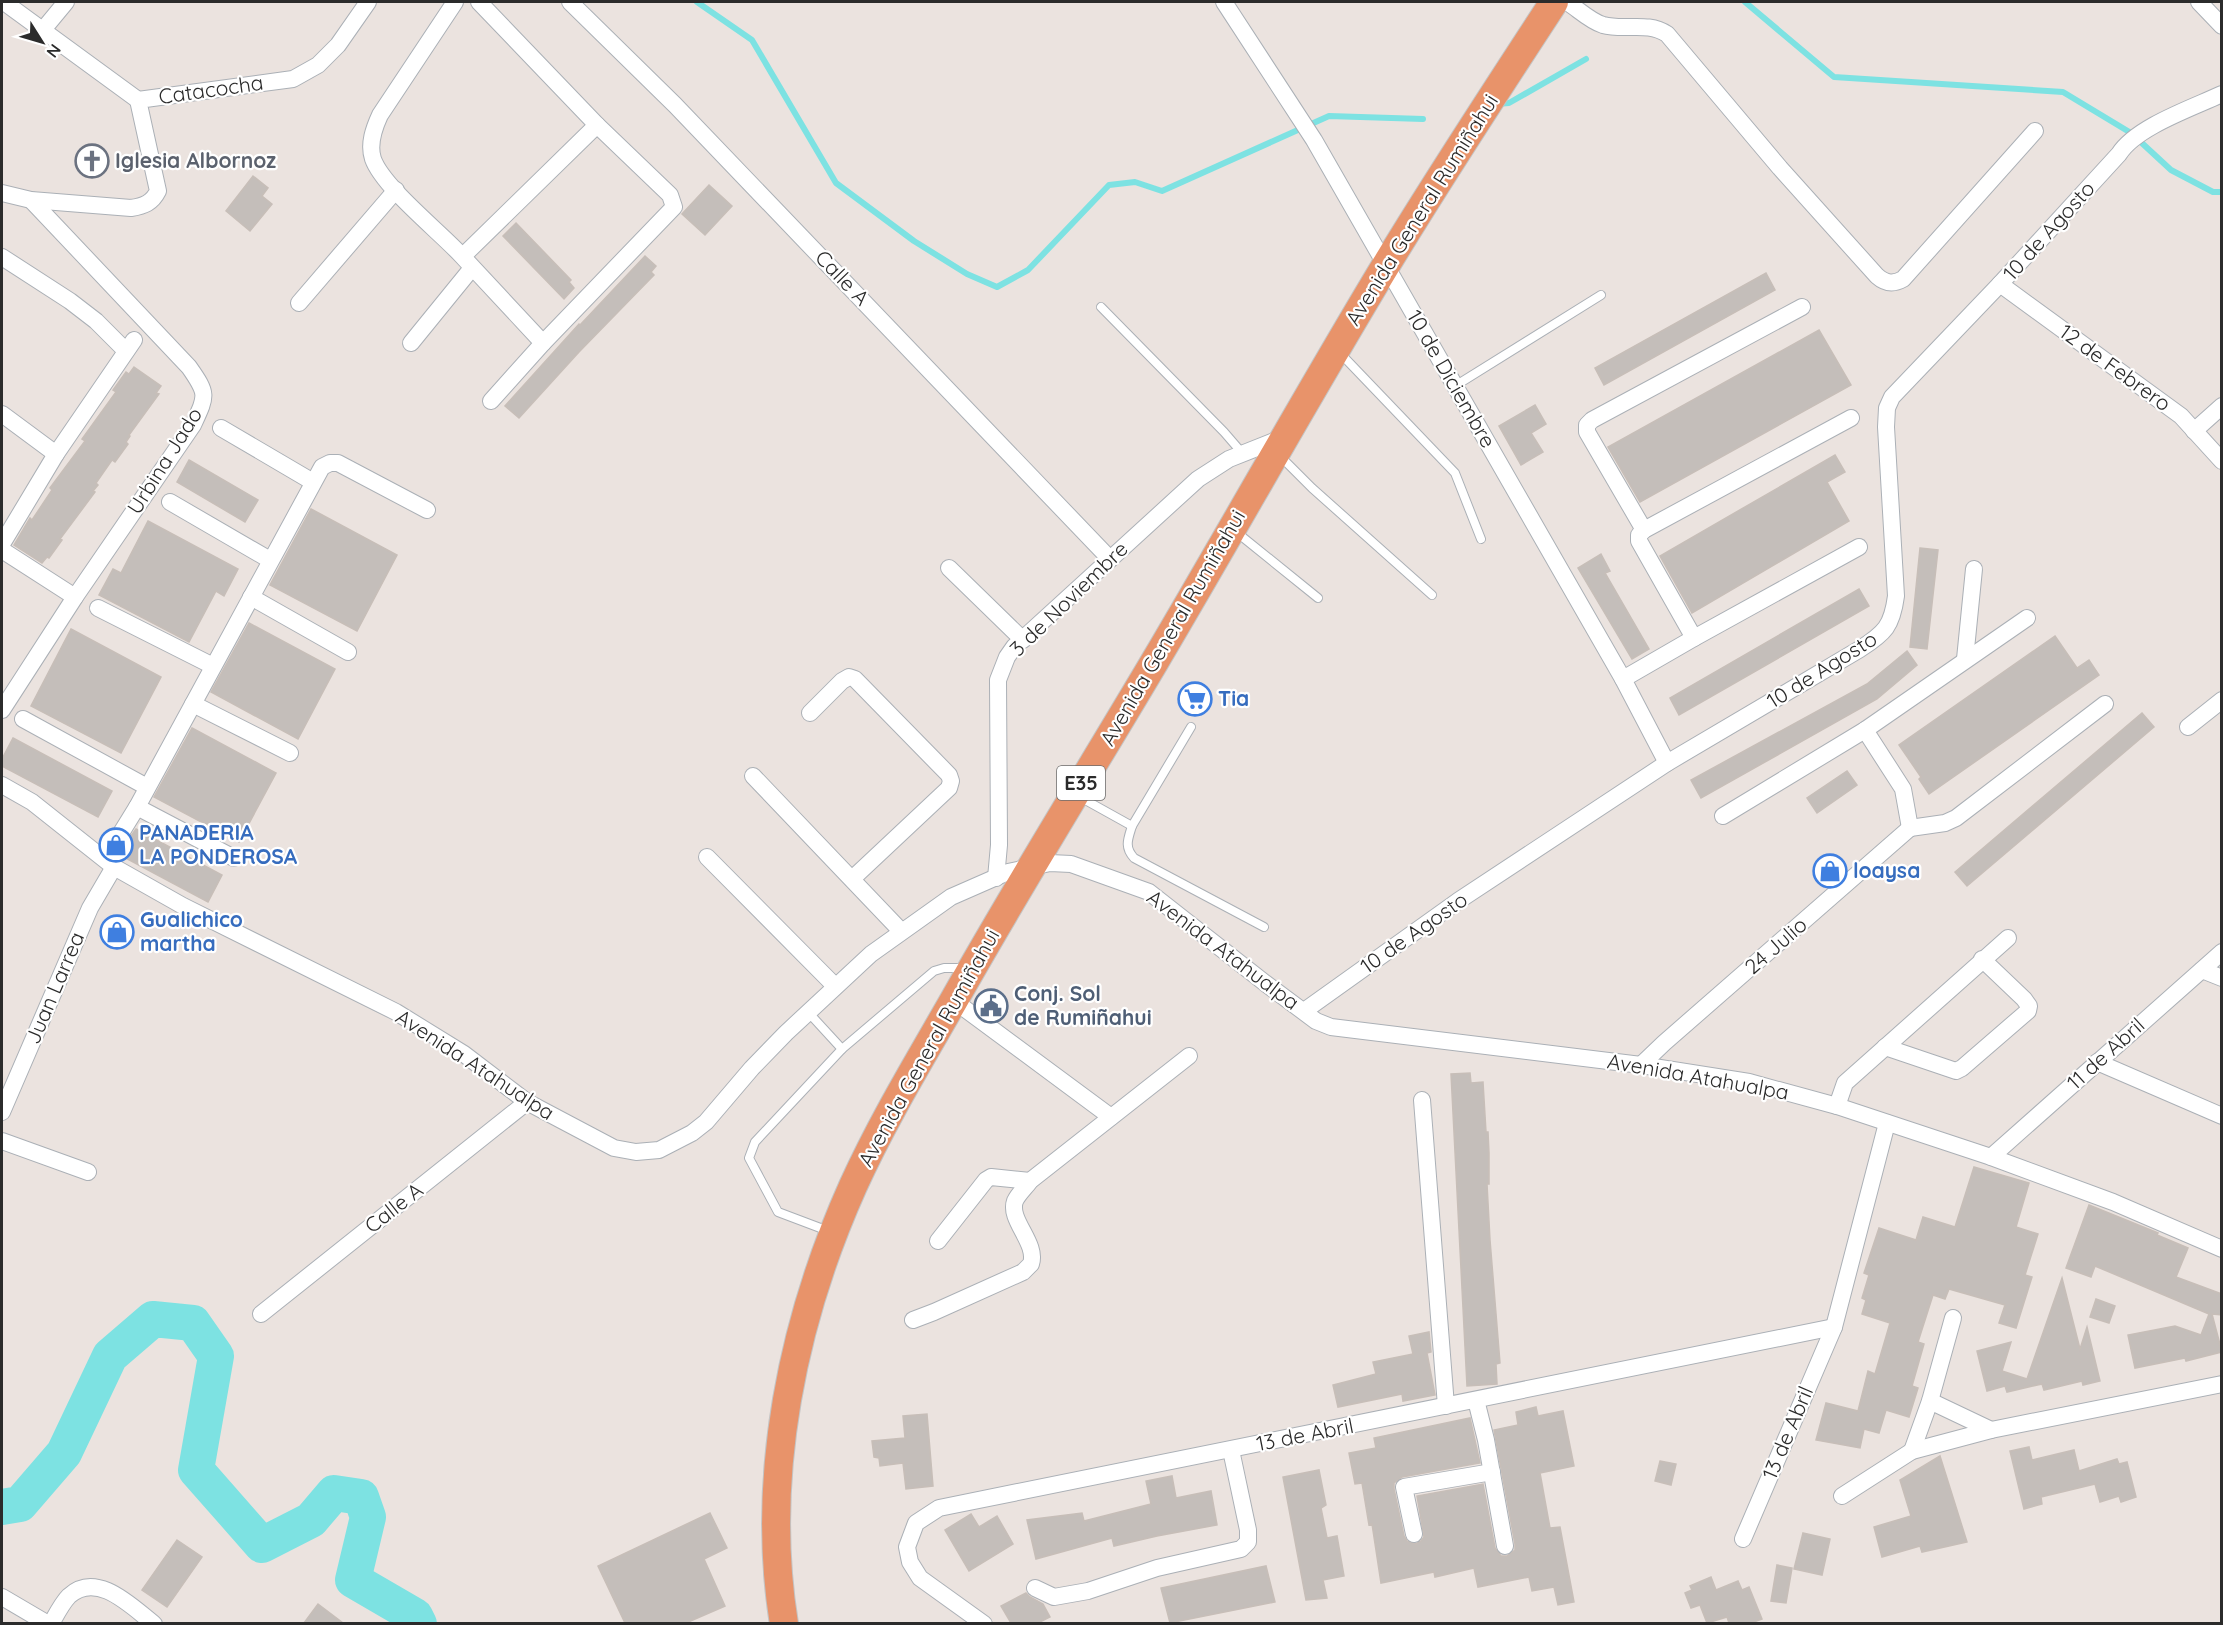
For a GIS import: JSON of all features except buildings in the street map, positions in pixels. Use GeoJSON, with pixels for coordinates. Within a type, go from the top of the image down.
{"type":"FeatureCollection","features":[{"type":"Feature","properties":{"kind":"highway","name":"Avenida General Rumiñahui"},"geometry":{"type":"LineString","coordinates":[[784,1623],[778,1585],[777,1525],[780,1448],[793,1364],[809,1302],[853,1186],[924,1049],[954,1000],[970,968],[1386,266],[1455,153],[1554,2]]}},
{"type":"Feature","properties":{"kind":"street"},"geometry":{"type":"LineString","coordinates":[[4,2],[138,100]]}},
{"type":"Feature","properties":{"kind":"street"},"geometry":{"type":"LineString","coordinates":[[42,31],[66,2]]}},
{"type":"Feature","properties":{"kind":"street","name":"Catacocha"},"geometry":{"type":"LineString","coordinates":[[31,200],[131,208],[145,206],[158,191],[138,100],[293,79],[318,65],[338,45],[368,2]]}},
{"type":"Feature","properties":{"kind":"street"},"geometry":{"type":"LineString","coordinates":[[455,2],[380,115],[374,129],[372,155],[376,166],[396,190],[468,262],[543,343]]}},
{"type":"Feature","properties":{"kind":"street"},"geometry":{"type":"LineString","coordinates":[[479,2],[597,124],[670,195],[674,207],[543,343],[491,401]]}},
{"type":"Feature","properties":{"kind":"street","name":"Calle A"},"geometry":{"type":"LineString","coordinates":[[570,2],[683,113],[1110,559]]}},
{"type":"Feature","properties":{"kind":"street","name":"10 de Diciembre"},"geometry":{"type":"LineString","coordinates":[[1224,2],[1314,140],[1623,680],[1667,764]]}},
{"type":"Feature","properties":{"kind":"street"},"geometry":{"type":"LineString","coordinates":[[1567,2],[1602,24],[1619,27],[1652,26],[1667,34],[1780,168],[1877,276],[1887,282],[1893,283],[1904,279],[2035,131]]}},
{"type":"Feature","properties":{"kind":"street"},"geometry":{"type":"LineString","coordinates":[[2203,3],[2222,26]]}},
{"type":"Feature","properties":{"kind":"street","name":"10 de Agosto"},"geometry":{"type":"LineString","coordinates":[[1304,1011],[1458,901],[1667,764],[1860,649],[1888,627],[1894,613],[1896,596],[1886,427],[1887,408],[1892,397],[2000,284],[2132,138],[2222,94]]}},
{"type":"Feature","properties":{"kind":"street"},"geometry":{"type":"LineString","coordinates":[[411,343],[468,262],[597,124]]}},
{"type":"Feature","properties":{"kind":"street"},"geometry":{"type":"LineString","coordinates":[[299,303],[396,190]]}},
{"type":"Feature","properties":{"kind":"street"},"geometry":{"type":"LineString","coordinates":[[2,193],[31,200]]}},
{"type":"Feature","properties":{"kind":"street","name":"Urbina Jado"},"geometry":{"type":"LineString","coordinates":[[2,710],[75,597],[193,425],[204,397],[203,387],[189,368],[31,200]]}},
{"type":"Feature","properties":{"kind":"street"},"geometry":{"type":"LineString","coordinates":[[2,257],[70,301],[130,346],[56,454],[2,544]]}},
{"type":"Feature","properties":{"kind":"street","name":"12 de Febrero"},"geometry":{"type":"LineString","coordinates":[[2000,284],[2181,416],[2222,461]]}},
{"type":"Feature","properties":{"kind":"street"},"geometry":{"type":"LineString","coordinates":[[1644,530],[1587,432],[1587,425],[1592,420],[1802,307]]}},
{"type":"Feature","properties":{"kind":"street"},"geometry":{"type":"LineString","coordinates":[[2194,431],[2222,406]]}},
{"type":"Feature","properties":{"kind":"street"},"geometry":{"type":"LineString","coordinates":[[2,414],[56,454]]}},
{"type":"Feature","properties":{"kind":"street"},"geometry":{"type":"LineString","coordinates":[[1694,638],[1639,541],[1639,535],[1644,530],[1851,418]]}},
{"type":"Feature","properties":{"kind":"street"},"geometry":{"type":"LineString","coordinates":[[221,428],[313,482]]}},
{"type":"Feature","properties":{"kind":"street","name":"3 de Noviembre"},"geometry":{"type":"LineString","coordinates":[[996,878],[999,845],[998,680],[1007,657],[1198,479],[1229,459],[1280,445]]}},
{"type":"Feature","properties":{"kind":"street","name":"Juan Larrea"},"geometry":{"type":"LineString","coordinates":[[2,1112],[121,833],[322,467],[330,463],[338,463],[427,510]]}},
{"type":"Feature","properties":{"kind":"street"},"geometry":{"type":"LineString","coordinates":[[170,502],[270,560]]}},
{"type":"Feature","properties":{"kind":"street"},"geometry":{"type":"LineString","coordinates":[[1623,680],[1859,547]]}},
{"type":"Feature","properties":{"kind":"street"},"geometry":{"type":"LineString","coordinates":[[2,550],[75,597]]}},
{"type":"Feature","properties":{"kind":"street"},"geometry":{"type":"LineString","coordinates":[[949,568],[1023,640]]}},
{"type":"Feature","properties":{"kind":"street"},"geometry":{"type":"LineString","coordinates":[[1965,660],[1974,569]]}},
{"type":"Feature","properties":{"kind":"street"},"geometry":{"type":"LineString","coordinates":[[251,597],[348,652]]}},
{"type":"Feature","properties":{"kind":"street"},"geometry":{"type":"LineString","coordinates":[[98,608],[213,666]]}},
{"type":"Feature","properties":{"kind":"street"},"geometry":{"type":"LineString","coordinates":[[1724,816],[1865,730],[2027,618]]}},
{"type":"Feature","properties":{"kind":"street"},"geometry":{"type":"LineString","coordinates":[[810,713],[842,681],[849,677],[855,679],[949,775],[951,781],[949,788],[852,879]]}},
{"type":"Feature","properties":{"kind":"street"},"geometry":{"type":"LineString","coordinates":[[2188,727],[2222,700]]}},
{"type":"Feature","properties":{"kind":"street"},"geometry":{"type":"LineString","coordinates":[[193,704],[290,753]]}},
{"type":"Feature","properties":{"kind":"street"},"geometry":{"type":"LineString","coordinates":[[1865,730],[1903,789],[1910,828],[1945,823],[1956,818],[2105,704]]}},
{"type":"Feature","properties":{"kind":"street"},"geometry":{"type":"LineString","coordinates":[[23,719],[147,788]]}},
{"type":"Feature","properties":{"kind":"street"},"geometry":{"type":"LineString","coordinates":[[753,776],[901,931]]}},
{"type":"Feature","properties":{"kind":"street","name":"Avenida Atahualpa"},"geometry":{"type":"LineString","coordinates":[[2,785],[32,802],[109,862],[183,906],[396,1012],[464,1054],[527,1102],[614,1148],[636,1152],[659,1150],[692,1133],[706,1122],[752,1068],[835,986],[871,954],[951,897],[1008,872],[1050,863],[1071,864],[1149,892],[1265,983],[1316,1020],[1330,1027],[1641,1065],[1749,1082],[1837,1106],[1991,1157],[2113,1202],[2222,1249]]}},
{"type":"Feature","properties":{"kind":"street"},"geometry":{"type":"LineString","coordinates":[[137,807],[234,858]]}},
{"type":"Feature","properties":{"kind":"street","name":"24 Julio"},"geometry":{"type":"LineString","coordinates":[[1641,1065],[1910,828]]}},
{"type":"Feature","properties":{"kind":"street"},"geometry":{"type":"LineString","coordinates":[[707,857],[835,986]]}},
{"type":"Feature","properties":{"kind":"street"},"geometry":{"type":"LineString","coordinates":[[1837,1106],[1845,1083],[2008,938]]}},
{"type":"Feature","properties":{"kind":"street","name":"11 de Abril"},"geometry":{"type":"LineString","coordinates":[[1991,1157],[2222,952]]}},
{"type":"Feature","properties":{"kind":"street"},"geometry":{"type":"LineString","coordinates":[[1885,1047],[1956,1071],[2028,1011],[2029,1006],[2024,999],[1982,959]]}},
{"type":"Feature","properties":{"kind":"street"},"geometry":{"type":"LineString","coordinates":[[2202,970],[2222,978]]}},
{"type":"Feature","properties":{"kind":"street"},"geometry":{"type":"LineString","coordinates":[[954,1000],[1111,1117]]}},
{"type":"Feature","properties":{"kind":"street"},"geometry":{"type":"LineString","coordinates":[[913,1320],[1013,1276],[1031,1264],[1032,1251],[1015,1208],[1015,1201],[1030,1181],[1189,1056]]}},
{"type":"Feature","properties":{"kind":"street"},"geometry":{"type":"LineString","coordinates":[[2097,1062],[2222,1116]]}},
{"type":"Feature","properties":{"kind":"street"},"geometry":{"type":"LineString","coordinates":[[1422,1100],[1446,1406]]}},
{"type":"Feature","properties":{"kind":"street","name":"Calle A"},"geometry":{"type":"LineString","coordinates":[[261,1314],[527,1102]]}},
{"type":"Feature","properties":{"kind":"street","name":"13 de Abril"},"geometry":{"type":"LineString","coordinates":[[1743,1539],[1834,1327],[1887,1124]]}},
{"type":"Feature","properties":{"kind":"street"},"geometry":{"type":"LineString","coordinates":[[2,1141],[88,1172]]}},
{"type":"Feature","properties":{"kind":"street"},"geometry":{"type":"LineString","coordinates":[[938,1241],[986,1180],[991,1177],[1030,1181]]}},
{"type":"Feature","properties":{"kind":"street"},"geometry":{"type":"LineString","coordinates":[[1912,1451],[1930,1401],[1953,1318]]}},
{"type":"Feature","properties":{"kind":"street","name":"13 de Abril"},"geometry":{"type":"LineString","coordinates":[[984,1623],[920,1578],[910,1562],[907,1547],[916,1523],[939,1508],[1834,1327]]}},
{"type":"Feature","properties":{"kind":"street"},"geometry":{"type":"LineString","coordinates":[[1842,1496],[1912,1451],[1991,1430],[2222,1384]]}},
{"type":"Feature","properties":{"kind":"street"},"geometry":{"type":"LineString","coordinates":[[1476,1400],[1505,1546]]}},
{"type":"Feature","properties":{"kind":"street"},"geometry":{"type":"LineString","coordinates":[[1930,1401],[1991,1430]]}},
{"type":"Feature","properties":{"kind":"street"},"geometry":{"type":"LineString","coordinates":[[1035,1588],[1054,1597],[1088,1591],[1157,1568],[1241,1549],[1248,1542],[1248,1530],[1231,1450]]}},
{"type":"Feature","properties":{"kind":"street"},"geometry":{"type":"LineString","coordinates":[[1414,1534],[1404,1486],[1492,1472]]}},
{"type":"Feature","properties":{"kind":"street"},"geometry":{"type":"LineString","coordinates":[[2,1597],[49,1623],[69,1596],[83,1588],[98,1586],[154,1623]]}},
{"type":"Feature","properties":{"kind":"lane"},"geometry":{"type":"LineString","coordinates":[[1455,386],[1601,295]]}},
{"type":"Feature","properties":{"kind":"lane"},"geometry":{"type":"LineString","coordinates":[[1101,307],[1243,454]]}},
{"type":"Feature","properties":{"kind":"lane"},"geometry":{"type":"LineString","coordinates":[[1336,350],[1455,472],[1481,539]]}},
{"type":"Feature","properties":{"kind":"lane"},"geometry":{"type":"LineString","coordinates":[[1280,445],[1312,488],[1432,596]]}},
{"type":"Feature","properties":{"kind":"lane"},"geometry":{"type":"LineString","coordinates":[[1232,528],[1318,598]]}},
{"type":"Feature","properties":{"kind":"lane"},"geometry":{"type":"LineString","coordinates":[[1191,727],[1132,826],[1126,843],[1129,852],[1134,858],[1264,927]]}},
{"type":"Feature","properties":{"kind":"lane"},"geometry":{"type":"LineString","coordinates":[[1075,794],[1132,826]]}},
{"type":"Feature","properties":{"kind":"lane"},"geometry":{"type":"LineString","coordinates":[[834,1233],[778,1212],[749,1158],[749,1153],[755,1142],[842,1049],[934,971],[944,968],[970,968]]}},
{"type":"Feature","properties":{"kind":"lane"},"geometry":{"type":"LineString","coordinates":[[808,1012],[842,1049]]}},
{"type":"Feature","properties":{"kind":"waterway"},"geometry":{"type":"LineString","coordinates":[[697,2],[752,40],[836,183],[914,241],[967,274],[997,287],[1028,270],[1109,185],[1135,182],[1162,191],[1329,116],[1423,119]]}},
{"type":"Feature","properties":{"kind":"waterway"},"geometry":{"type":"LineString","coordinates":[[1745,2],[1834,77],[2063,92],[2131,133],[2171,170],[2213,192],[2222,192]]}},
{"type":"Feature","properties":{"kind":"waterway"},"geometry":{"type":"LineString","coordinates":[[1497,104],[1509,103],[1586,59]]}},
{"type":"Feature","properties":{"kind":"waterway"},"geometry":{"type":"LineString","coordinates":[[2,1507],[20,1504],[64,1453],[110,1356],[153,1319],[193,1323],[216,1356],[196,1470],[262,1545],[311,1520],[334,1493],[361,1497],[368,1517],[353,1580],[415,1616],[419,1624]]}},
{"type":"Feature","properties":{"kind":"place","name":"Iglesia Albornoz"},"geometry":{"type":"Point","coordinates":[92,161]}},
{"type":"Feature","properties":{"kind":"place","name":"Tia"},"geometry":{"type":"Point","coordinates":[1195,699]}},
{"type":"Feature","properties":{"kind":"place","name":"PANADERIA LA PONDEROSA"},"geometry":{"type":"Point","coordinates":[116,845]}},
{"type":"Feature","properties":{"kind":"place","name":"loaysa"},"geometry":{"type":"Point","coordinates":[1830,871]}},
{"type":"Feature","properties":{"kind":"place","name":"Gualichico martha"},"geometry":{"type":"Point","coordinates":[117,932]}},
{"type":"Feature","properties":{"kind":"place","name":"Conj. Sol de Rumiñahui"},"geometry":{"type":"Point","coordinates":[991,1006]}}]}
